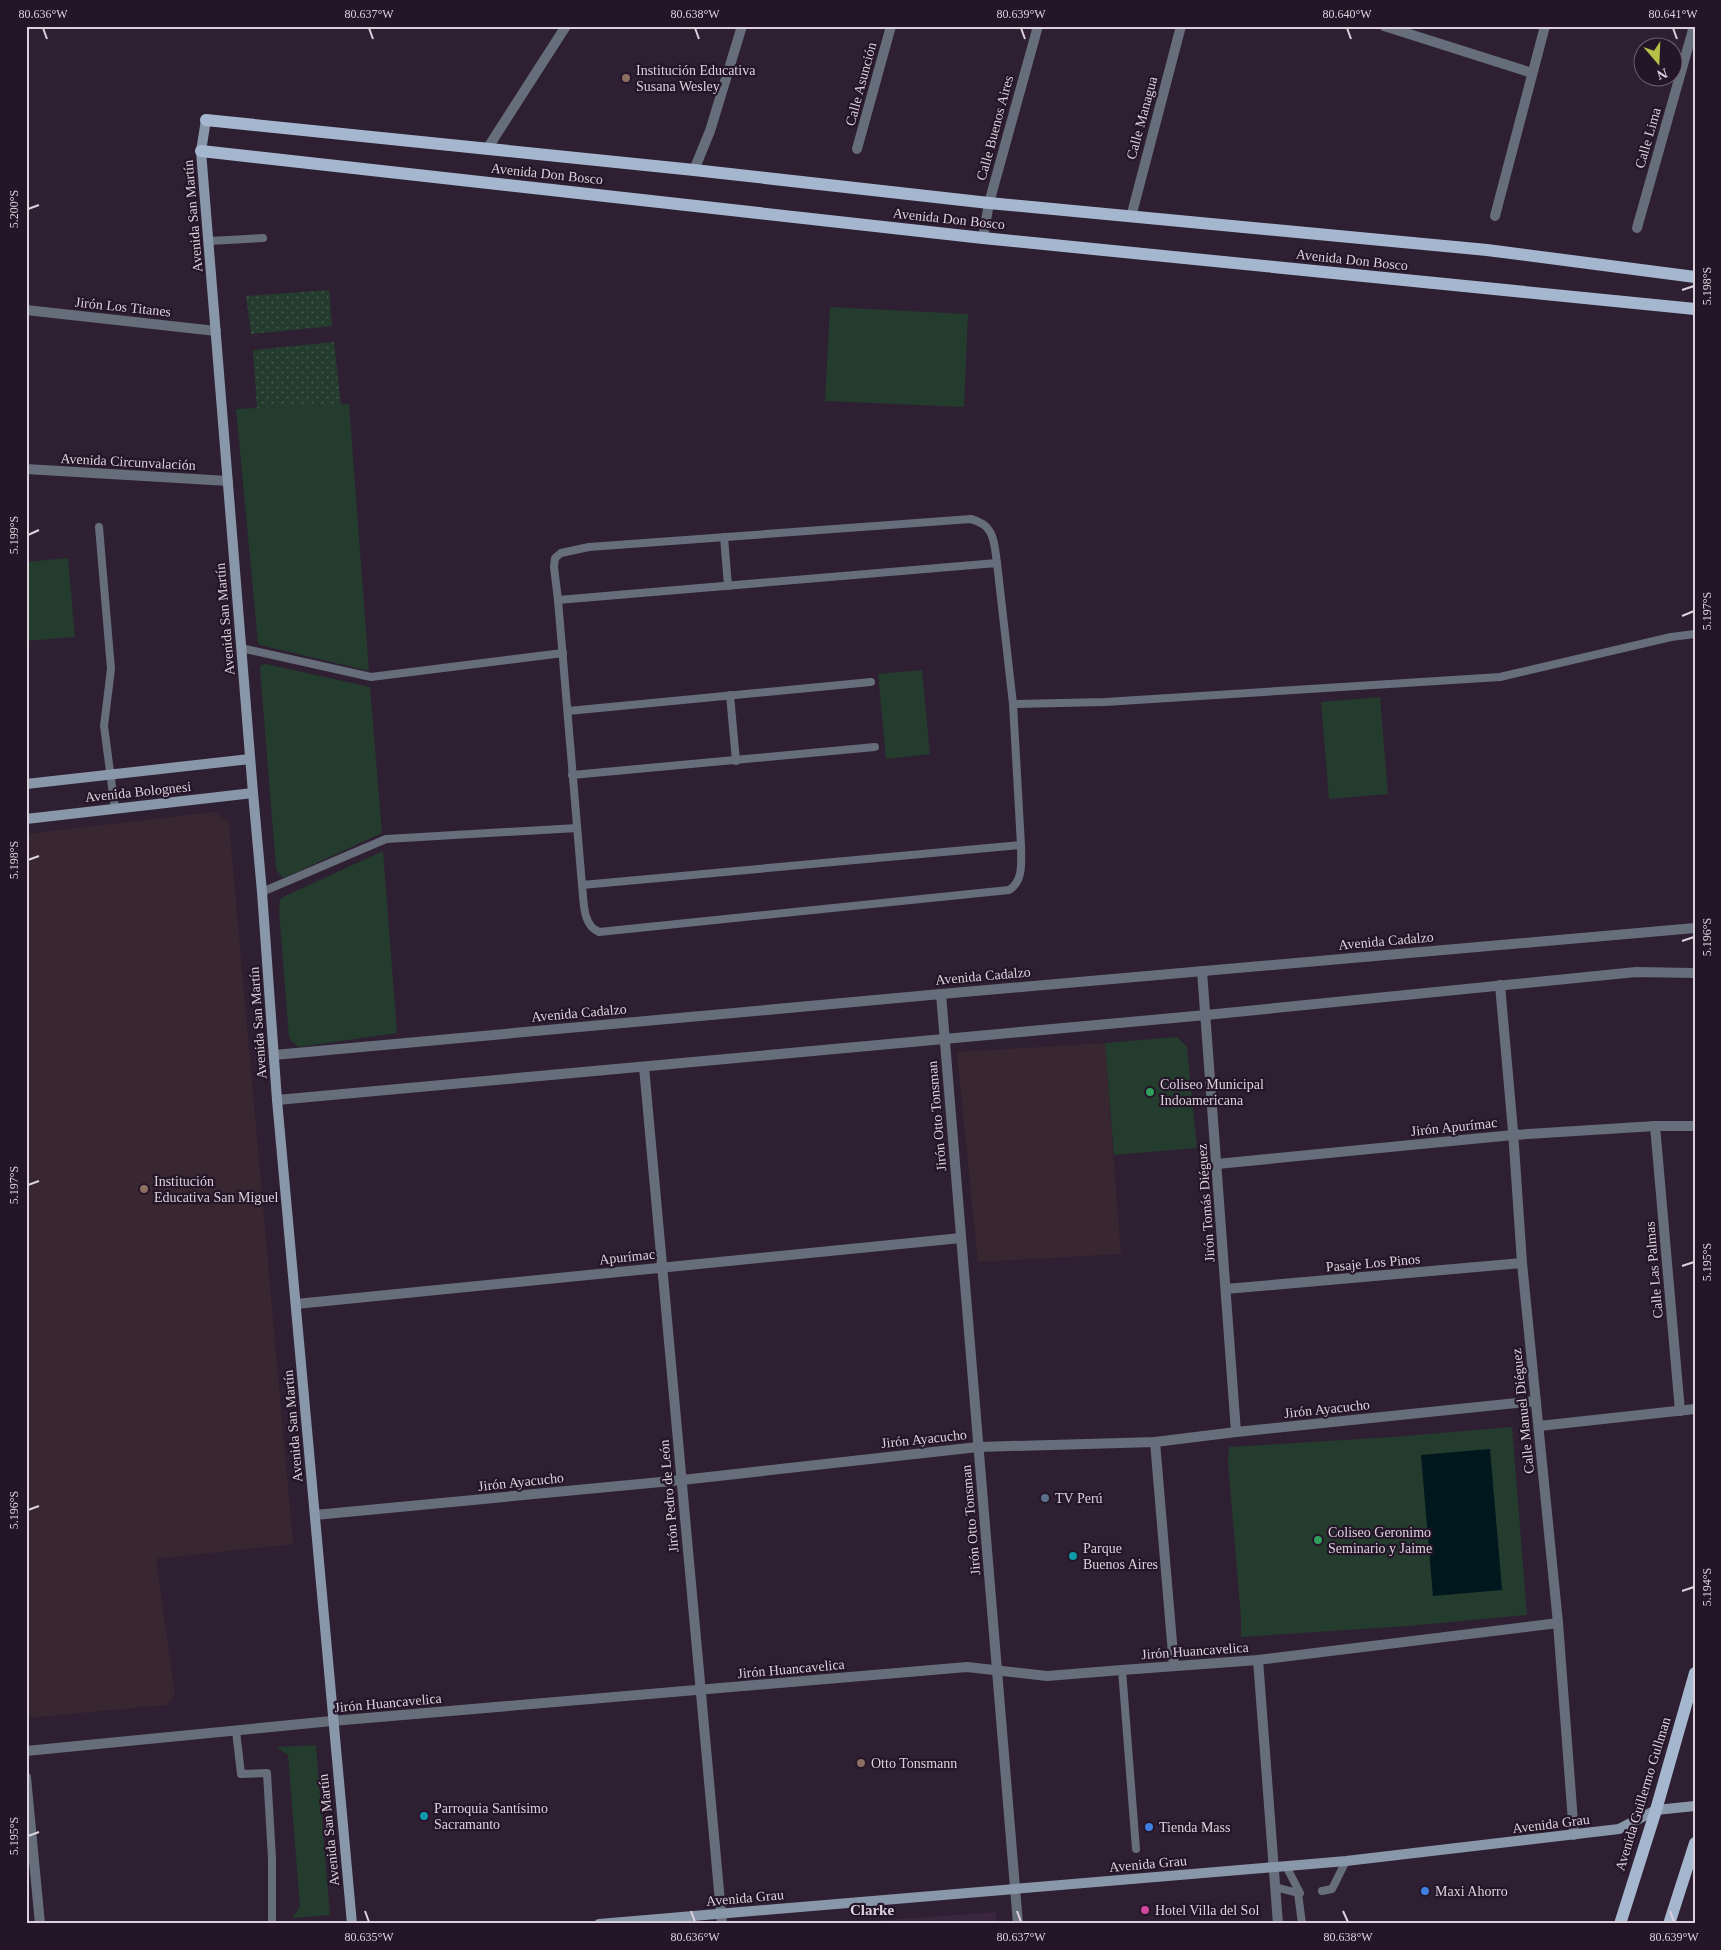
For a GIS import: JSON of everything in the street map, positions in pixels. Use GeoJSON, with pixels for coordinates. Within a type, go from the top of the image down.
{"type":"FeatureCollection","features":[{"type":"Feature","properties":{"kind":"main road","name":"Avenida Don Bosco"},"geometry":{"type":"LineString","coordinates":[[206,120],[694,170],[989,203],[1487,250],[1695,277]]}},
{"type":"Feature","properties":{"kind":"main road","name":"Avenida San Martín"},"geometry":{"type":"LineString","coordinates":[[206,120],[201,151],[262,892],[277,1100],[332,1721],[352,1924]]}},
{"type":"Feature","properties":{"kind":"main road","name":"Avenida Don Bosco"},"geometry":{"type":"LineString","coordinates":[[201,151],[983,238],[1695,309]]}},
{"type":"Feature","properties":{"kind":"main road","name":"Avenida Bolognesi"},"geometry":{"type":"LineString","coordinates":[[26,784],[250,758]]}},
{"type":"Feature","properties":{"kind":"main road","name":"Avenida Bolognesi"},"geometry":{"type":"LineString","coordinates":[[26,819],[253,793]]}},
{"type":"Feature","properties":{"kind":"main road","name":"Avenida Guillermo Gullman"},"geometry":{"type":"LineString","coordinates":[[1620,1924],[1656,1810],[1695,1673]]}},
{"type":"Feature","properties":{"kind":"main road","name":"Avenida Grau"},"geometry":{"type":"LineString","coordinates":[[599,1924],[722,1919],[1015,1889],[1346,1862],[1619,1829],[1656,1810],[1695,1806]]}},
{"type":"Feature","properties":{"kind":"main road"},"geometry":{"type":"LineString","coordinates":[[1669,1924],[1695,1842]]}},
{"type":"Feature","properties":{"kind":"street"},"geometry":{"type":"LineString","coordinates":[[487,149],[566,26]]}},
{"type":"Feature","properties":{"kind":"street"},"geometry":{"type":"LineString","coordinates":[[694,170],[710,131],[742,26]]}},
{"type":"Feature","properties":{"kind":"street","name":"Calle Asunción"},"geometry":{"type":"LineString","coordinates":[[857,149],[891,26]]}},
{"type":"Feature","properties":{"kind":"street","name":"Calle Buenos Aires"},"geometry":{"type":"LineString","coordinates":[[983,238],[989,203],[1038,26]]}},
{"type":"Feature","properties":{"kind":"street","name":"Calle Managua"},"geometry":{"type":"LineString","coordinates":[[1132,217],[1182,26]]}},
{"type":"Feature","properties":{"kind":"street"},"geometry":{"type":"LineString","coordinates":[[1384,26],[1532,73]]}},
{"type":"Feature","properties":{"kind":"street"},"geometry":{"type":"LineString","coordinates":[[1495,216],[1545,26]]}},
{"type":"Feature","properties":{"kind":"street","name":"Calle Lima"},"geometry":{"type":"LineString","coordinates":[[1637,228],[1694,26]]}},
{"type":"Feature","properties":{"kind":"street","name":"Jirón Los Titanes"},"geometry":{"type":"LineString","coordinates":[[26,310],[216,331]]}},
{"type":"Feature","properties":{"kind":"street","name":"Avenida Circunvalación"},"geometry":{"type":"LineString","coordinates":[[26,469],[228,482]]}},
{"type":"Feature","properties":{"kind":"street","name":"Avenida Cadalzo"},"geometry":{"type":"LineString","coordinates":[[274,1055],[1695,928]]}},
{"type":"Feature","properties":{"kind":"street","name":"Jirón Tomás Diéguez"},"geometry":{"type":"LineString","coordinates":[[1202,971],[1236,1432]]}},
{"type":"Feature","properties":{"kind":"street"},"geometry":{"type":"LineString","coordinates":[[277,1100],[1206,1015],[1636,972],[1695,973]]}},
{"type":"Feature","properties":{"kind":"street","name":"Calle Manuel Diéguez"},"geometry":{"type":"LineString","coordinates":[[1500,985],[1522,1263],[1558,1623],[1574,1835]]}},
{"type":"Feature","properties":{"kind":"street","name":"Jirón Otto Tonsman"},"geometry":{"type":"LineString","coordinates":[[941,994],[1018,1924]]}},
{"type":"Feature","properties":{"kind":"street","name":"Jirón Pedro de León"},"geometry":{"type":"LineString","coordinates":[[644,1066],[722,1919]]}},
{"type":"Feature","properties":{"kind":"street","name":"Jirón Apurímac"},"geometry":{"type":"LineString","coordinates":[[1216,1164],[1513,1136],[1655,1126],[1695,1126]]}},
{"type":"Feature","properties":{"kind":"street","name":"Calle Las Palmas"},"geometry":{"type":"LineString","coordinates":[[1655,1126],[1680,1411]]}},
{"type":"Feature","properties":{"kind":"street","name":"Apurímac"},"geometry":{"type":"LineString","coordinates":[[296,1304],[961,1238]]}},
{"type":"Feature","properties":{"kind":"street","name":"Pasaje Los Pinos"},"geometry":{"type":"LineString","coordinates":[[1226,1289],[1522,1263]]}},
{"type":"Feature","properties":{"kind":"street","name":"Jirón Ayacucho"},"geometry":{"type":"LineString","coordinates":[[315,1516],[682,1480],[978,1446],[1155,1442],[1536,1402]]}},
{"type":"Feature","properties":{"kind":"street"},"geometry":{"type":"LineString","coordinates":[[1539,1426],[1695,1409]]}},
{"type":"Feature","properties":{"kind":"street"},"geometry":{"type":"LineString","coordinates":[[1155,1442],[1174,1666]]}},
{"type":"Feature","properties":{"kind":"street","name":"Jirón Huancavelica"},"geometry":{"type":"LineString","coordinates":[[26,1751],[332,1721],[967,1667],[1047,1676],[1258,1660],[1558,1623]]}},
{"type":"Feature","properties":{"kind":"street"},"geometry":{"type":"LineString","coordinates":[[1258,1660],[1278,1924]]}},
{"type":"Feature","properties":{"kind":"street"},"geometry":{"type":"LineString","coordinates":[[26,1777],[40,1924]]}},
{"type":"Feature","properties":{"kind":"lane"},"geometry":{"type":"LineString","coordinates":[[209,241],[263,238]]}},
{"type":"Feature","properties":{"kind":"lane"},"geometry":{"type":"LineString","coordinates":[[970,519],[980,521],[989,528],[994,541],[1013,704],[1021,845],[1018,880],[1014,887],[1009,890],[599,932],[594,930],[586,919],[582,885],[554,567],[555,558],[561,553],[589,546],[724,537],[970,519]]}},
{"type":"Feature","properties":{"kind":"lane"},"geometry":{"type":"LineString","coordinates":[[99,527],[111,669],[104,726],[115,809]]}},
{"type":"Feature","properties":{"kind":"lane"},"geometry":{"type":"LineString","coordinates":[[724,537],[728,586]]}},
{"type":"Feature","properties":{"kind":"lane"},"geometry":{"type":"LineString","coordinates":[[558,600],[997,563]]}},
{"type":"Feature","properties":{"kind":"lane"},"geometry":{"type":"LineString","coordinates":[[1013,704],[1104,702],[1500,677],[1671,637],[1695,634]]}},
{"type":"Feature","properties":{"kind":"lane"},"geometry":{"type":"LineString","coordinates":[[241,648],[371,677],[563,653]]}},
{"type":"Feature","properties":{"kind":"lane"},"geometry":{"type":"LineString","coordinates":[[568,711],[871,682]]}},
{"type":"Feature","properties":{"kind":"lane"},"geometry":{"type":"LineString","coordinates":[[730,696],[736,761]]}},
{"type":"Feature","properties":{"kind":"lane"},"geometry":{"type":"LineString","coordinates":[[572,775],[875,747]]}},
{"type":"Feature","properties":{"kind":"lane"},"geometry":{"type":"LineString","coordinates":[[262,892],[386,838],[577,828]]}},
{"type":"Feature","properties":{"kind":"lane"},"geometry":{"type":"LineString","coordinates":[[582,885],[1021,845]]}},
{"type":"Feature","properties":{"kind":"lane"},"geometry":{"type":"LineString","coordinates":[[1122,1670],[1136,1849]]}},
{"type":"Feature","properties":{"kind":"lane"},"geometry":{"type":"LineString","coordinates":[[236,1731],[241,1774],[267,1773],[272,1858],[272,1924]]}},
{"type":"Feature","properties":{"kind":"lane"},"geometry":{"type":"LineString","coordinates":[[1322,1891],[1332,1890],[1346,1862]]}},
{"type":"Feature","properties":{"kind":"lane"},"geometry":{"type":"LineString","coordinates":[[1286,1866],[1300,1893],[1302,1924]]}},
{"type":"Feature","properties":{"kind":"lane"},"geometry":{"type":"LineString","coordinates":[[1275,1886],[1300,1893]]}},
{"type":"Feature","properties":{"kind":"shaded area","name":"Institución Educativa San Miguel"},"geometry":{"type":"Polygon","coordinates":[[[215,812],[229,823],[293,1544],[156,1559],[175,1695],[167,1705],[26,1718],[26,834],[215,812]]]}},
{"type":"Feature","properties":{"kind":"shaded area"},"geometry":{"type":"Polygon","coordinates":[[[1105,1043],[1121,1254],[978,1262],[957,1052],[1105,1043]]]}},
{"type":"Feature","properties":{"kind":"shaded area"},"geometry":{"type":"Polygon","coordinates":[[[996,1912],[997,1924],[832,1924],[996,1912]]]}},
{"type":"Feature","properties":{"kind":"green space"},"geometry":{"type":"Polygon","coordinates":[[[329,290],[332,326],[251,334],[246,296],[329,290]]]}},
{"type":"Feature","properties":{"kind":"green space"},"geometry":{"type":"Polygon","coordinates":[[[830,307],[968,314],[964,407],[825,401],[830,307]]]}},
{"type":"Feature","properties":{"kind":"green space"},"geometry":{"type":"Polygon","coordinates":[[[334,342],[341,405],[257,408],[253,350],[334,342]]]}},
{"type":"Feature","properties":{"kind":"green space"},"geometry":{"type":"Polygon","coordinates":[[[349,404],[369,671],[258,643],[236,409],[349,404]]]}},
{"type":"Feature","properties":{"kind":"green space"},"geometry":{"type":"Polygon","coordinates":[[[68,558],[75,637],[26,641],[26,562],[68,558]]]}},
{"type":"Feature","properties":{"kind":"green space"},"geometry":{"type":"Polygon","coordinates":[[[266,664],[370,687],[382,833],[286,877],[282,877],[276,868],[260,669],[261,665],[266,664]]]}},
{"type":"Feature","properties":{"kind":"green space"},"geometry":{"type":"Polygon","coordinates":[[[922,670],[930,754],[886,759],[878,674],[922,670]]]}},
{"type":"Feature","properties":{"kind":"green space"},"geometry":{"type":"Polygon","coordinates":[[[1380,697],[1388,794],[1329,799],[1321,702],[1380,697]]]}},
{"type":"Feature","properties":{"kind":"green space"},"geometry":{"type":"Polygon","coordinates":[[[383,851],[397,1033],[299,1047],[289,1037],[279,911],[280,900],[383,851]]]}},
{"type":"Feature","properties":{"kind":"green space","name":"Coliseo Municipal Indoamericana"},"geometry":{"type":"Polygon","coordinates":[[[1177,1037],[1187,1047],[1197,1148],[1114,1155],[1105,1043],[1177,1037]]]}},
{"type":"Feature","properties":{"kind":"green space"},"geometry":{"type":"Polygon","coordinates":[[[1512,1427],[1527,1615],[1408,1626],[1241,1637],[1228,1462],[1229,1447],[1393,1437],[1512,1427]]]}},
{"type":"Feature","properties":{"kind":"green space"},"geometry":{"type":"Polygon","coordinates":[[[316,1745],[330,1915],[292,1918],[300,1907],[288,1755],[276,1747],[316,1745]]]}},
{"type":"Feature","properties":{"kind":"water"},"geometry":{"type":"Polygon","coordinates":[[[1490,1449],[1502,1590],[1433,1596],[1421,1455],[1490,1449]]]}},
{"type":"Feature","properties":{"kind":"place","name":"Institución Educativa Susana Wesley"},"geometry":{"type":"Point","coordinates":[626,78]}},
{"type":"Feature","properties":{"kind":"place","name":"Coliseo Municipal Indoamericana"},"geometry":{"type":"Point","coordinates":[1150,1092]}},
{"type":"Feature","properties":{"kind":"place","name":"Institución Educativa San Miguel"},"geometry":{"type":"Point","coordinates":[144,1189]}},
{"type":"Feature","properties":{"kind":"place","name":"TV Perú"},"geometry":{"type":"Point","coordinates":[1045,1498]}},
{"type":"Feature","properties":{"kind":"place","name":"Coliseo Geronimo Seminario y Jaime"},"geometry":{"type":"Point","coordinates":[1318,1540]}},
{"type":"Feature","properties":{"kind":"place","name":"Parque Buenos Aires"},"geometry":{"type":"Point","coordinates":[1073,1556]}},
{"type":"Feature","properties":{"kind":"place","name":"Otto Tonsmann"},"geometry":{"type":"Point","coordinates":[861,1763]}},
{"type":"Feature","properties":{"kind":"place","name":"Parroquia Santísimo Sacramanto"},"geometry":{"type":"Point","coordinates":[424,1816]}},
{"type":"Feature","properties":{"kind":"place","name":"Tienda Mass"},"geometry":{"type":"Point","coordinates":[1149,1827]}},
{"type":"Feature","properties":{"kind":"place","name":"Maxi Ahorro"},"geometry":{"type":"Point","coordinates":[1425,1891]}},
{"type":"Feature","properties":{"kind":"place","name":"Hotel Villa del Sol"},"geometry":{"type":"Point","coordinates":[1145,1910]}},
{"type":"Feature","properties":{"kind":"district","name":"Clarke"},"geometry":{"type":"Point","coordinates":[872,1910]}}]}
